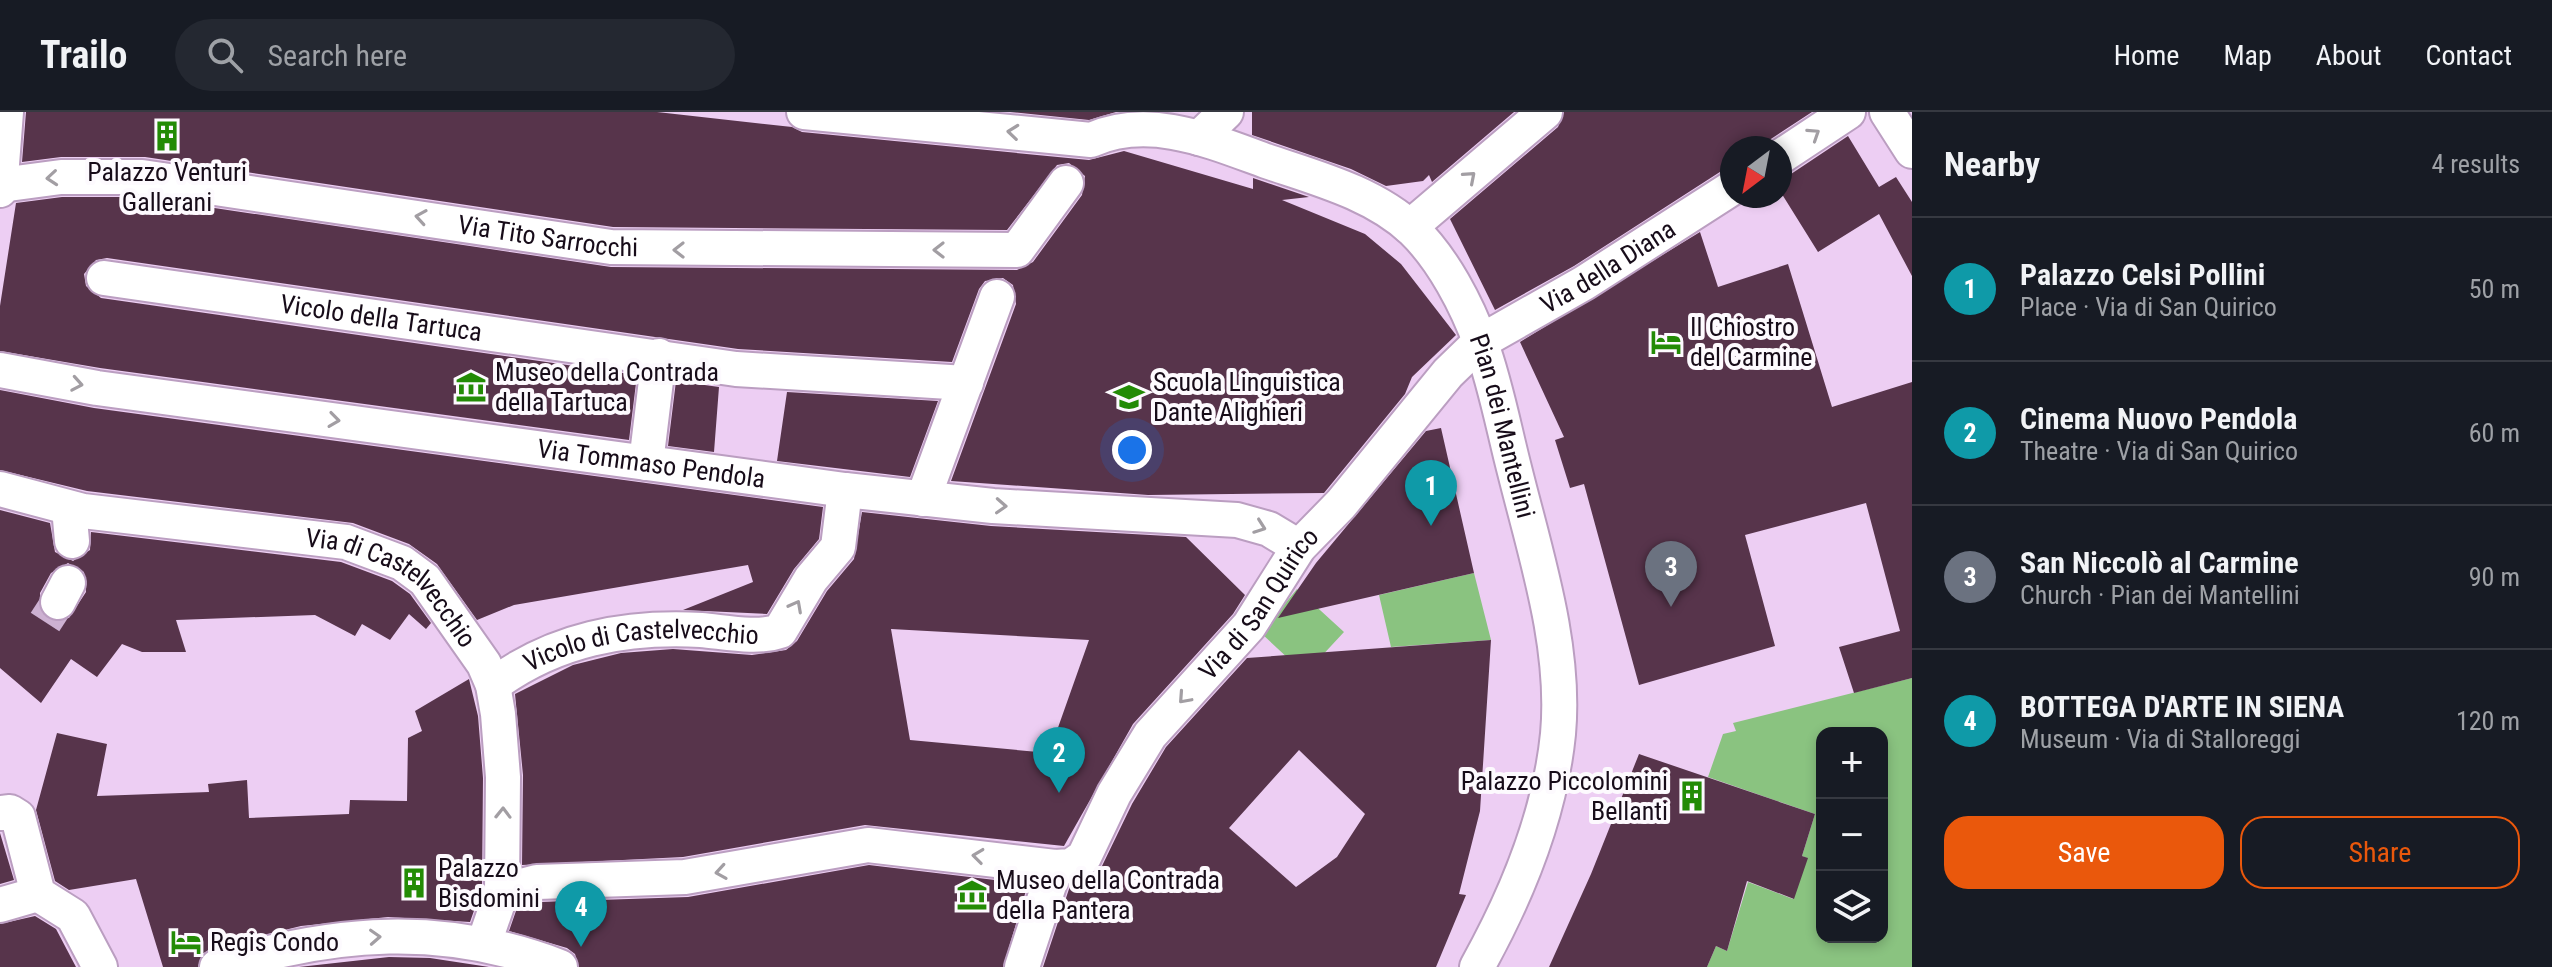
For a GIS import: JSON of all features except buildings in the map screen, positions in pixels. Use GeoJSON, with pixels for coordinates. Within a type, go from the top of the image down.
{"type":"FeatureCollection","features":[{"type":"Feature","properties":{"kind":"street"},"geometry":{"type":"LineString","coordinates":[[0,188],[6,112]]}},
{"type":"Feature","properties":{"kind":"street","name":"Pian dei Mantellini"},"geometry":{"type":"LineString","coordinates":[[804,112],[1091,140],[1112,133],[1144,129],[1199,138],[1367,199],[1410,227],[1435,256],[1480,342],[1544,591],[1556,672],[1559,723],[1550,780],[1520,877],[1477,967]]}},
{"type":"Feature","properties":{"kind":"street"},"geometry":{"type":"LineString","coordinates":[[1199,138],[1226,112]]}},
{"type":"Feature","properties":{"kind":"street"},"geometry":{"type":"LineString","coordinates":[[1410,227],[1545,112]]}},
{"type":"Feature","properties":{"kind":"street"},"geometry":{"type":"LineString","coordinates":[[1792,149],[1848,112]]}},
{"type":"Feature","properties":{"kind":"street"},"geometry":{"type":"LineString","coordinates":[[1887,112],[1912,151]]}},
{"type":"Feature","properties":{"kind":"street","name":"Via Tito Sarrocchi"},"geometry":{"type":"LineString","coordinates":[[0,188],[61,177],[142,177],[646,250],[1017,250],[1070,179],[1091,140]]}},
{"type":"Feature","properties":{"kind":"street","name":"Via della Diana"},"geometry":{"type":"LineString","coordinates":[[1480,342],[1584,283],[1720,196]]}},
{"type":"Feature","properties":{"kind":"street","name":"Vicolo della Tartuca"},"geometry":{"type":"LineString","coordinates":[[104,278],[755,371],[966,383]]}},
{"type":"Feature","properties":{"kind":"street"},"geometry":{"type":"LineString","coordinates":[[923,499],[997,297]]}},
{"type":"Feature","properties":{"kind":"street","name":"Via di San Quirico"},"geometry":{"type":"LineString","coordinates":[[1055,867],[1071,866],[1084,857],[1114,794],[1150,735],[1249,626],[1299,547],[1341,504],[1448,373],[1480,342]]}},
{"type":"Feature","properties":{"kind":"street"},"geometry":{"type":"LineString","coordinates":[[646,463],[659,356]]}},
{"type":"Feature","properties":{"kind":"street","name":"Via Tommaso Pendola"},"geometry":{"type":"LineString","coordinates":[[0,370],[111,390],[845,490],[923,499],[1237,520],[1269,529],[1299,547]]}},
{"type":"Feature","properties":{"kind":"street","name":"Via di Castelvecchio"},"geometry":{"type":"LineString","coordinates":[[0,489],[71,524],[329,539],[383,554],[411,568],[433,589],[475,649],[493,685],[502,755],[502,891],[484,943]]}},
{"type":"Feature","properties":{"kind":"street","name":"Vicolo di Castelvecchio"},"geometry":{"type":"LineString","coordinates":[[493,685],[535,658],[564,646],[612,633],[672,629],[763,634],[780,631],[811,579],[838,547],[845,490]]}},
{"type":"Feature","properties":{"kind":"street"},"geometry":{"type":"LineString","coordinates":[[0,813],[10,812],[21,822],[41,896]]}},
{"type":"Feature","properties":{"kind":"street"},"geometry":{"type":"LineString","coordinates":[[502,891],[537,882],[685,877],[868,845],[1055,867],[1022,967]]}},
{"type":"Feature","properties":{"kind":"street"},"geometry":{"type":"LineString","coordinates":[[0,905],[41,896],[57,903],[73,916],[100,967]]}},
{"type":"Feature","properties":{"kind":"street"},"geometry":{"type":"LineString","coordinates":[[217,967],[283,948],[365,937],[434,936],[484,943],[560,967]]}},
{"type":"Feature","properties":{"kind":"green space"},"geometry":{"type":"Polygon","coordinates":[[[1474,573],[1491,640],[1391,647],[1379,595],[1474,573]]]}},
{"type":"Feature","properties":{"kind":"green space"},"geometry":{"type":"Polygon","coordinates":[[[1297,589],[1344,632],[1305,674],[1261,633],[1297,589]]]}},
{"type":"Feature","properties":{"kind":"green space"},"geometry":{"type":"Polygon","coordinates":[[[1912,678],[1912,967],[1707,967],[1716,946],[1727,951],[1748,882],[1793,899],[1807,858],[1802,856],[1815,814],[1708,777],[1723,734],[1736,731],[1733,723],[1912,678]]]}},
{"type":"Feature","properties":{"kind":"tunnel"},"geometry":{"type":"LineString","coordinates":[[45,622],[58,602]]}},
{"type":"Feature","properties":{"kind":"place","name":"Palazzo Venturi Gallerani"},"geometry":{"type":"Point","coordinates":[167,136]}},
{"type":"Feature","properties":{"kind":"place","name":"Il Chiostro del Carmine"},"geometry":{"type":"Point","coordinates":[1666,342]}},
{"type":"Feature","properties":{"kind":"place","name":"Museo della Contrada della Tartuca"},"geometry":{"type":"Point","coordinates":[471,387]}},
{"type":"Feature","properties":{"kind":"place","name":"Scuola Linguistica Dante Alighieri"},"geometry":{"type":"Point","coordinates":[1129,397]}},
{"type":"Feature","properties":{"kind":"place","name":"Palazzo Celsi Pollini"},"geometry":{"type":"Point","coordinates":[1431,526]}},
{"type":"Feature","properties":{"kind":"place","name":"San Niccolò al Carmine"},"geometry":{"type":"Point","coordinates":[1671,607]}},
{"type":"Feature","properties":{"kind":"place","name":"Cinema Nuovo Pendola"},"geometry":{"type":"Point","coordinates":[1059,793]}},
{"type":"Feature","properties":{"kind":"place","name":"Palazzo Piccolomini Bellanti"},"geometry":{"type":"Point","coordinates":[1692,796]}},
{"type":"Feature","properties":{"kind":"place","name":"Palazzo Bisdomini"},"geometry":{"type":"Point","coordinates":[414,883]}},
{"type":"Feature","properties":{"kind":"place","name":"Museo della Contrada della Pantera"},"geometry":{"type":"Point","coordinates":[972,895]}},
{"type":"Feature","properties":{"kind":"place","name":"Regis Condo"},"geometry":{"type":"Point","coordinates":[186,942]}},
{"type":"Feature","properties":{"kind":"place","name":"BOTTEGA D'ARTE IN SIENA"},"geometry":{"type":"Point","coordinates":[581,947]}}]}
